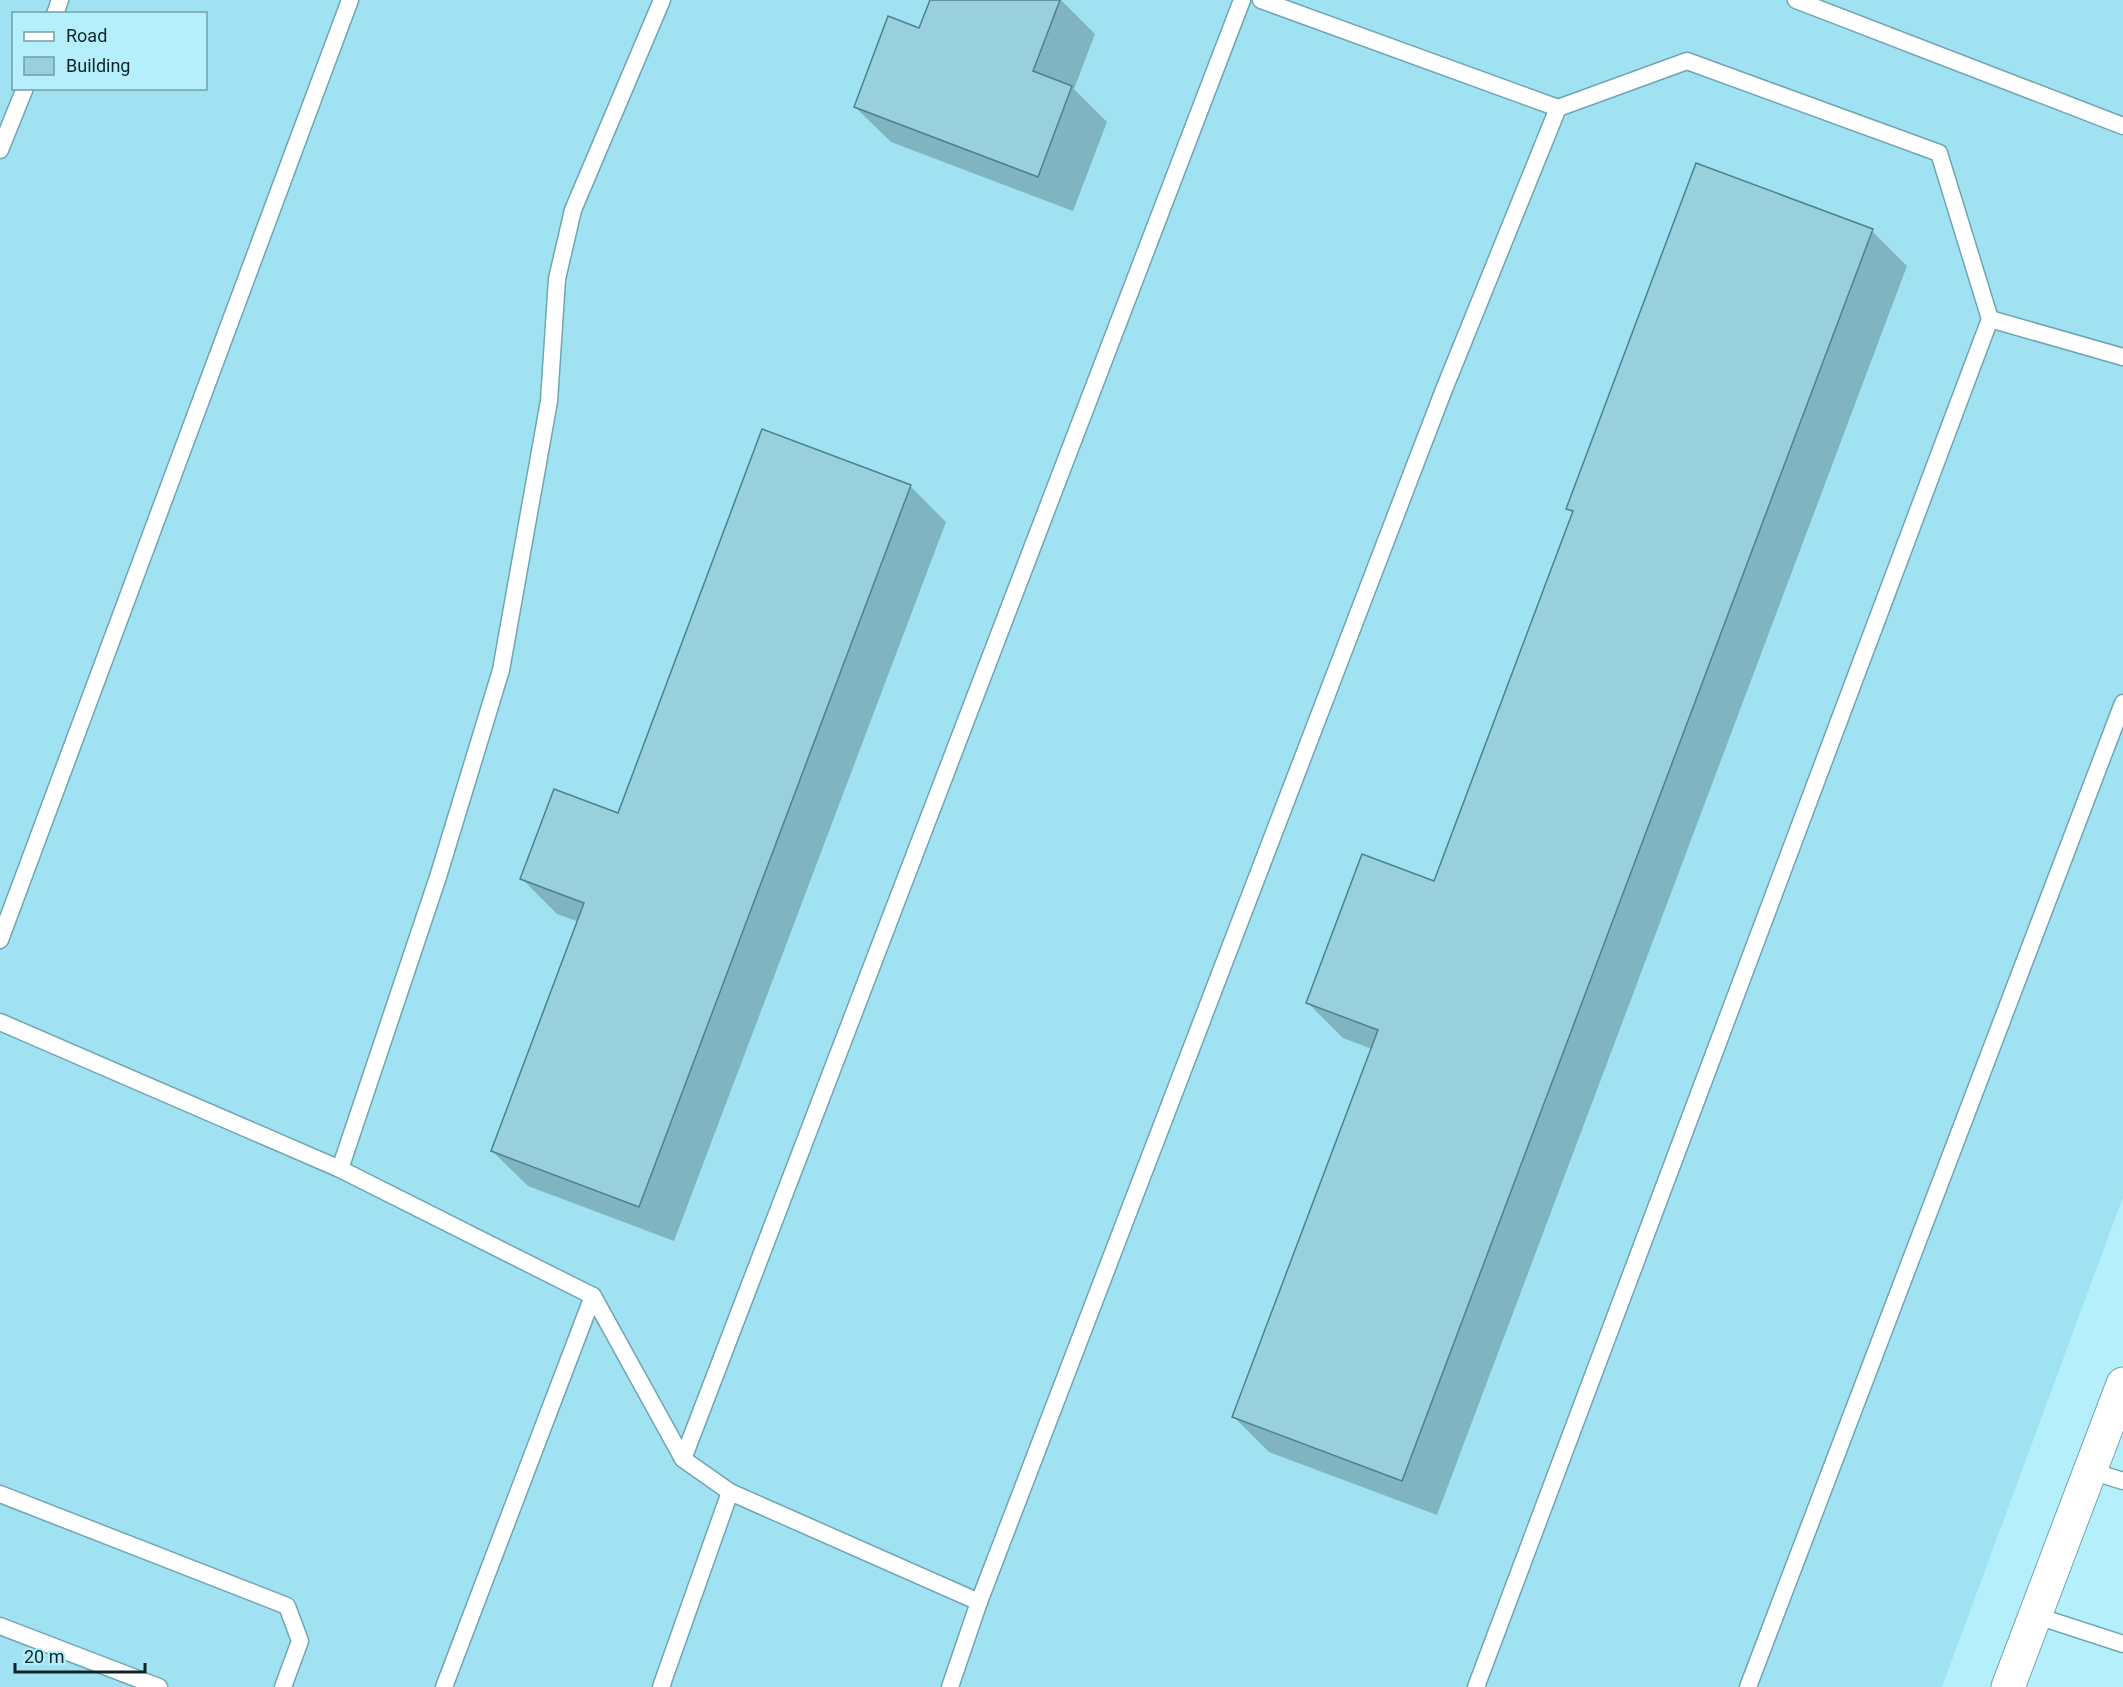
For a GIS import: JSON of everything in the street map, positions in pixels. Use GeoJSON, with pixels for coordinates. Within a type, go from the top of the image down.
{"type":"FeatureCollection","features":[{"type":"Feature","properties":{"kind":"main road"},"geometry":{"type":"LineString","coordinates":[[2008,1687],[2123,1384]]}},
{"type":"Feature","properties":{"kind":"lane"},"geometry":{"type":"LineString","coordinates":[[0,940],[350,0]]}},
{"type":"Feature","properties":{"kind":"lane"},"geometry":{"type":"LineString","coordinates":[[340,1169],[438,877],[501,670],[549,401],[557,279],[573,210],[662,0]]}},
{"type":"Feature","properties":{"kind":"lane"},"geometry":{"type":"LineString","coordinates":[[683,1459],[1242,0]]}},
{"type":"Feature","properties":{"kind":"lane"},"geometry":{"type":"LineString","coordinates":[[1261,0],[1558,108],[1687,61],[1939,153],[1990,318],[1476,1687]]}},
{"type":"Feature","properties":{"kind":"lane"},"geometry":{"type":"LineString","coordinates":[[1796,0],[2123,126]]}},
{"type":"Feature","properties":{"kind":"lane"},"geometry":{"type":"LineString","coordinates":[[0,150],[24,90]]}},
{"type":"Feature","properties":{"kind":"lane"},"geometry":{"type":"LineString","coordinates":[[950,1687],[979,1602],[1439,403],[1558,108]]}},
{"type":"Feature","properties":{"kind":"lane"},"geometry":{"type":"LineString","coordinates":[[1990,318],[2123,357]]}},
{"type":"Feature","properties":{"kind":"lane"},"geometry":{"type":"LineString","coordinates":[[1748,1687],[2123,703]]}},
{"type":"Feature","properties":{"kind":"lane"},"geometry":{"type":"LineString","coordinates":[[0,1022],[340,1169],[593,1296],[683,1459],[730,1492],[979,1602]]}},
{"type":"Feature","properties":{"kind":"lane"},"geometry":{"type":"LineString","coordinates":[[444,1687],[593,1296]]}},
{"type":"Feature","properties":{"kind":"lane"},"geometry":{"type":"LineString","coordinates":[[2091,1471],[2123,1481]]}},
{"type":"Feature","properties":{"kind":"lane"},"geometry":{"type":"LineString","coordinates":[[660,1687],[730,1492]]}},
{"type":"Feature","properties":{"kind":"lane"},"geometry":{"type":"LineString","coordinates":[[0,1494],[287,1606],[300,1641],[283,1687]]}},
{"type":"Feature","properties":{"kind":"lane"},"geometry":{"type":"LineString","coordinates":[[2034,1615],[2123,1644]]}},
{"type":"Feature","properties":{"kind":"lane"},"geometry":{"type":"LineString","coordinates":[[0,1626],[159,1687]]}},
{"type":"Feature","properties":{"kind":"shaded area"},"geometry":{"type":"Polygon","coordinates":[[[0,0],[2123,0],[2123,1197],[1942,1687],[0,1687],[0,0]]]}},
{"type":"Feature","properties":{"kind":"building"},"geometry":{"type":"Polygon","coordinates":[[[930,0],[1060,0],[1033,71],[1072,86],[1038,177],[854,107],[888,16],[919,28],[930,0]]]}},
{"type":"Feature","properties":{"kind":"building"},"geometry":{"type":"Polygon","coordinates":[[[1696,163],[1873,229],[1402,1481],[1232,1417],[1378,1030],[1306,1003],[1362,854],[1434,881],[1573,511],[1566,509],[1696,163]]]}},
{"type":"Feature","properties":{"kind":"building"},"geometry":{"type":"Polygon","coordinates":[[[762,429],[911,485],[639,1207],[491,1151],[584,903],[520,879],[554,789],[618,813],[762,429]]]}}]}
